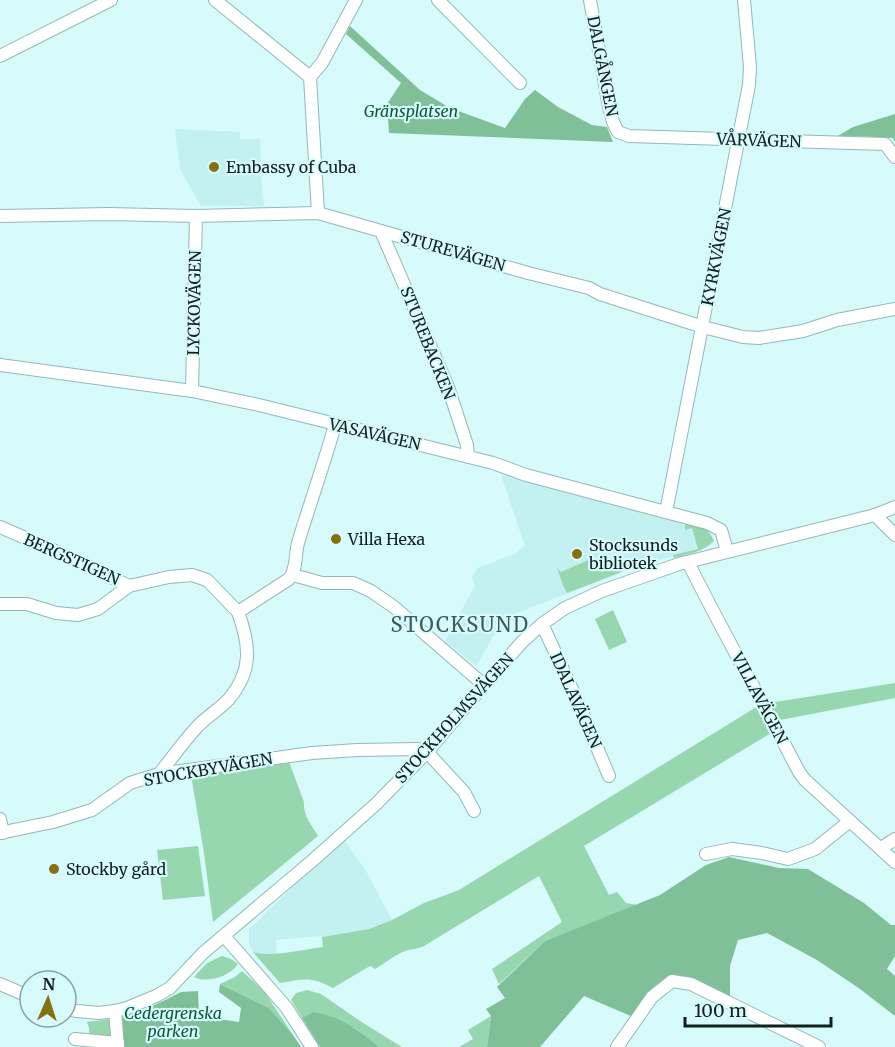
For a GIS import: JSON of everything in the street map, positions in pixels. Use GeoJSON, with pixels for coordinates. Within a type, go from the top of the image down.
{"type":"FeatureCollection","features":[{"type":"Feature","properties":{"kind":"street"},"geometry":{"type":"LineString","coordinates":[[0,56],[111,0]]}},
{"type":"Feature","properties":{"kind":"street"},"geometry":{"type":"LineString","coordinates":[[215,0],[310,77]]}},
{"type":"Feature","properties":{"kind":"street"},"geometry":{"type":"LineString","coordinates":[[318,213],[310,77],[322,63],[356,0]]}},
{"type":"Feature","properties":{"kind":"street"},"geometry":{"type":"LineString","coordinates":[[438,0],[520,83]]}},
{"type":"Feature","properties":{"kind":"street","name":"DALGÅNGEN"},"geometry":{"type":"LineString","coordinates":[[590,0],[609,107],[618,132]]}},
{"type":"Feature","properties":{"kind":"street","name":"KYRKVÄGEN"},"geometry":{"type":"LineString","coordinates":[[666,512],[749,85],[750,67],[744,0]]}},
{"type":"Feature","properties":{"kind":"street","name":"VÅRVÄGEN"},"geometry":{"type":"LineString","coordinates":[[618,132],[629,136],[885,144],[895,157]]}},
{"type":"Feature","properties":{"kind":"street","name":"STUREVÄGEN"},"geometry":{"type":"LineString","coordinates":[[0,216],[109,214],[196,216],[318,213],[528,273],[589,288],[600,294],[702,327],[743,337],[759,338],[803,331],[837,320],[895,309]]}},
{"type":"Feature","properties":{"kind":"street","name":"LYCKOVÄGEN"},"geometry":{"type":"LineString","coordinates":[[192,391],[196,216]]}},
{"type":"Feature","properties":{"kind":"street","name":"STUREBACKEN"},"geometry":{"type":"LineString","coordinates":[[381,231],[448,387],[467,445],[468,457]]}},
{"type":"Feature","properties":{"kind":"street","name":"VASAVÄGEN"},"geometry":{"type":"LineString","coordinates":[[0,365],[192,391],[259,405],[493,463],[526,475],[707,523],[721,530],[727,551]]}},
{"type":"Feature","properties":{"kind":"street"},"geometry":{"type":"LineString","coordinates":[[159,774],[198,726],[229,699],[245,674],[248,659],[245,633],[238,612],[293,575],[298,545],[335,424]]}},
{"type":"Feature","properties":{"kind":"street","name":"STOCKHOLMSVÄGEN"},"geometry":{"type":"LineString","coordinates":[[78,1011],[99,1013],[127,1008],[170,988],[197,959],[376,804],[427,752],[522,642],[565,608],[602,591],[688,562],[875,515],[895,507]]}},
{"type":"Feature","properties":{"kind":"street"},"geometry":{"type":"LineString","coordinates":[[875,515],[895,535]]}},
{"type":"Feature","properties":{"kind":"street","name":"BERGSTIGEN"},"geometry":{"type":"LineString","coordinates":[[0,527],[129,586],[169,577],[192,575],[207,580],[238,612]]}},
{"type":"Feature","properties":{"kind":"street","name":"VILLAVÄGEN"},"geometry":{"type":"LineString","coordinates":[[688,562],[799,772],[895,862]]}},
{"type":"Feature","properties":{"kind":"street"},"geometry":{"type":"LineString","coordinates":[[293,575],[322,583],[353,583],[371,591],[394,607],[483,685]]}},
{"type":"Feature","properties":{"kind":"street"},"geometry":{"type":"LineString","coordinates":[[0,604],[27,604],[56,613],[78,615],[98,609],[129,586]]}},
{"type":"Feature","properties":{"kind":"street","name":"IDALAVÄGEN"},"geometry":{"type":"LineString","coordinates":[[542,624],[609,776]]}},
{"type":"Feature","properties":{"kind":"street","name":"STOCKBYVÄGEN"},"geometry":{"type":"LineString","coordinates":[[2,833],[53,822],[92,810],[130,783],[159,774],[312,753],[418,749],[427,752]]}},
{"type":"Feature","properties":{"kind":"street"},"geometry":{"type":"LineString","coordinates":[[427,752],[464,792],[474,811]]}},
{"type":"Feature","properties":{"kind":"street"},"geometry":{"type":"LineString","coordinates":[[0,819],[2,833]]}},
{"type":"Feature","properties":{"kind":"street"},"geometry":{"type":"LineString","coordinates":[[706,854],[732,849],[789,859],[815,849],[850,821]]}},
{"type":"Feature","properties":{"kind":"street"},"geometry":{"type":"LineString","coordinates":[[880,848],[895,839]]}},
{"type":"Feature","properties":{"kind":"street"},"geometry":{"type":"LineString","coordinates":[[224,936],[286,1007],[312,1047]]}},
{"type":"Feature","properties":{"kind":"street"},"geometry":{"type":"LineString","coordinates":[[617,1047],[652,997],[672,981],[691,984],[819,1047]]}},
{"type":"Feature","properties":{"kind":"street"},"geometry":{"type":"LineString","coordinates":[[0,984],[18,992]]}},
{"type":"Feature","properties":{"kind":"street"},"geometry":{"type":"LineString","coordinates":[[75,1039],[118,1045],[115,1011]]}},
{"type":"Feature","properties":{"kind":"shaded area"},"geometry":{"type":"Polygon","coordinates":[[[175,129],[240,132],[240,139],[260,139],[264,206],[201,206],[180,169],[175,129]]]}},
{"type":"Feature","properties":{"kind":"shaded area"},"geometry":{"type":"Polygon","coordinates":[[[501,475],[687,523],[692,528],[699,549],[624,569],[622,572],[515,614],[516,618],[495,634],[476,666],[445,641],[475,586],[472,577],[478,568],[514,554],[525,546],[501,475]]]}},
{"type":"Feature","properties":{"kind":"shaded area"},"geometry":{"type":"Polygon","coordinates":[[[343,839],[365,869],[392,920],[369,929],[322,937],[323,947],[321,936],[276,940],[277,953],[269,955],[253,952],[249,943],[249,929],[343,839]]]}},
{"type":"Feature","properties":{"kind":"green space","name":"Gränsplatsen"},"geometry":{"type":"Polygon","coordinates":[[[350,26],[420,90],[450,108],[505,128],[525,99],[535,90],[558,107],[592,125],[607,127],[613,142],[389,133],[387,104],[401,83],[346,34],[350,26]]]}},
{"type":"Feature","properties":{"kind":"green space"},"geometry":{"type":"Polygon","coordinates":[[[895,114],[895,142],[893,138],[836,137],[853,127],[895,114]]]}},
{"type":"Feature","properties":{"kind":"green space"},"geometry":{"type":"Polygon","coordinates":[[[687,523],[706,529],[714,541],[700,550],[674,558],[673,555],[698,549],[692,528],[685,530],[687,523]]]}},
{"type":"Feature","properties":{"kind":"green space"},"geometry":{"type":"Polygon","coordinates":[[[593,558],[602,572],[620,564],[622,572],[567,593],[557,568],[561,572],[593,558]]]}},
{"type":"Feature","properties":{"kind":"green space"},"geometry":{"type":"Polygon","coordinates":[[[613,610],[627,642],[609,650],[595,619],[613,610]]]}},
{"type":"Feature","properties":{"kind":"green space"},"geometry":{"type":"Polygon","coordinates":[[[895,683],[895,698],[780,720],[769,703],[895,683]]]}},
{"type":"Feature","properties":{"kind":"green space"},"geometry":{"type":"Polygon","coordinates":[[[758,706],[771,733],[584,846],[609,895],[617,892],[626,903],[637,905],[545,941],[499,984],[492,969],[562,922],[539,876],[424,946],[405,951],[375,969],[370,966],[333,988],[307,979],[280,983],[253,952],[277,954],[323,947],[322,937],[369,929],[424,903],[459,890],[758,706]]]}},
{"type":"Feature","properties":{"kind":"green space"},"geometry":{"type":"Polygon","coordinates":[[[288,759],[304,802],[306,816],[318,836],[213,922],[191,775],[288,759]]]}},
{"type":"Feature","properties":{"kind":"green space"},"geometry":{"type":"Polygon","coordinates":[[[198,846],[205,896],[163,900],[157,850],[198,846]]]}},
{"type":"Feature","properties":{"kind":"green space"},"geometry":{"type":"Polygon","coordinates":[[[729,857],[779,868],[808,869],[864,903],[891,925],[895,925],[895,956],[887,969],[895,976],[895,1016],[817,960],[767,933],[738,940],[730,966],[730,996],[687,979],[670,976],[633,1017],[584,996],[540,1047],[487,1047],[491,1016],[486,1009],[505,998],[497,987],[545,941],[660,895],[706,865],[729,857]]]}},
{"type":"Feature","properties":{"kind":"green space"},"geometry":{"type":"Polygon","coordinates":[[[222,956],[238,964],[230,972],[218,978],[205,980],[194,977],[207,963],[222,956]]]}},
{"type":"Feature","properties":{"kind":"green space"},"geometry":{"type":"Polygon","coordinates":[[[242,971],[264,991],[293,1035],[269,1008],[220,984],[242,971]]]}},
{"type":"Feature","properties":{"kind":"green space","name":"Cedergrenska parken"},"geometry":{"type":"Polygon","coordinates":[[[220,984],[269,1008],[301,1047],[120,1047],[118,1018],[153,1006],[181,992],[198,991],[199,1016],[239,1022],[241,1008],[219,992],[220,984]]]}},
{"type":"Feature","properties":{"kind":"green space"},"geometry":{"type":"Polygon","coordinates":[[[307,990],[321,994],[402,1047],[379,1047],[355,1028],[313,1012],[302,1018],[291,1000],[296,993],[307,990]]]}},
{"type":"Feature","properties":{"kind":"green space"},"geometry":{"type":"Polygon","coordinates":[[[313,1012],[349,1025],[379,1047],[320,1047],[302,1018],[313,1012]]]}},
{"type":"Feature","properties":{"kind":"green space"},"geometry":{"type":"Polygon","coordinates":[[[491,1016],[487,1047],[459,1047],[473,1039],[468,1030],[491,1016]]]}},
{"type":"Feature","properties":{"kind":"green space"},"geometry":{"type":"Polygon","coordinates":[[[118,1018],[118,1047],[89,1047],[87,1022],[118,1018]]]}},
{"type":"Feature","properties":{"kind":"place","name":"Embassy of Cuba"},"geometry":{"type":"Point","coordinates":[214,167]}},
{"type":"Feature","properties":{"kind":"place","name":"Villa Hexa"},"geometry":{"type":"Point","coordinates":[336,539]}},
{"type":"Feature","properties":{"kind":"place","name":"Stocksunds bibliotek"},"geometry":{"type":"Point","coordinates":[577,554]}},
{"type":"Feature","properties":{"kind":"place","name":"Stockby gård"},"geometry":{"type":"Point","coordinates":[54,869]}},
{"type":"Feature","properties":{"kind":"district","name":"STOCKSUND"},"geometry":{"type":"Point","coordinates":[460,625]}}]}
